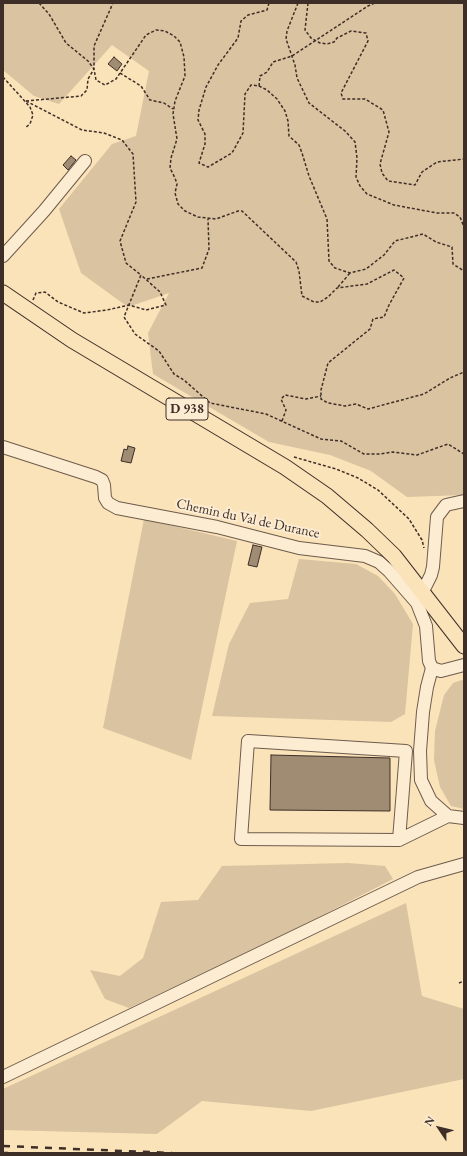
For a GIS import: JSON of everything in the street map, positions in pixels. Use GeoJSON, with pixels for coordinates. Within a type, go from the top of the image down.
{"type":"FeatureCollection","features":[{"type":"Feature","properties":{"kind":"main road","name":"D 938"},"geometry":{"type":"LineString","coordinates":[[3,293],[79,344],[285,467],[327,496],[367,530],[394,556],[423,591],[464,646]]}},
{"type":"Feature","properties":{"kind":"street"},"geometry":{"type":"LineString","coordinates":[[3,256],[44,211],[85,161]]}},
{"type":"Feature","properties":{"kind":"street","name":"Chemin du Val de Durance"},"geometry":{"type":"LineString","coordinates":[[3,447],[102,480],[105,498],[108,503],[116,508],[217,527],[299,548],[364,556],[379,562],[389,571],[417,603],[426,626],[429,661],[432,668]]}},
{"type":"Feature","properties":{"kind":"street"},"geometry":{"type":"LineString","coordinates":[[423,591],[432,571],[437,517],[446,505],[464,501]]}},
{"type":"Feature","properties":{"kind":"street"},"geometry":{"type":"LineString","coordinates":[[448,816],[431,801],[422,780],[420,751],[422,712],[432,668],[441,671],[464,665]]}},
{"type":"Feature","properties":{"kind":"street"},"geometry":{"type":"LineString","coordinates":[[400,840],[406,751],[248,741],[241,840],[400,840],[448,816],[464,818]]}},
{"type":"Feature","properties":{"kind":"street"},"geometry":{"type":"LineString","coordinates":[[3,1077],[418,878],[464,864]]}},
{"type":"Feature","properties":{"kind":"path"},"geometry":{"type":"LineString","coordinates":[[39,3],[49,14],[66,43],[88,61],[94,70]]}},
{"type":"Feature","properties":{"kind":"path"},"geometry":{"type":"LineString","coordinates":[[113,3],[113,6],[94,46],[94,70],[96,80],[105,85],[116,79],[146,35],[156,30],[165,31],[174,36],[180,42],[184,57],[185,76],[173,114],[177,139],[171,158],[170,168],[177,184],[175,193],[178,204],[185,211],[208,219],[216,219],[238,210],[242,211],[296,262],[299,271],[300,291],[302,296],[307,299],[320,302],[328,298],[350,273]]}},
{"type":"Feature","properties":{"kind":"path"},"geometry":{"type":"LineString","coordinates":[[269,3],[266,10],[248,15],[241,20],[238,38],[218,65],[206,87],[199,110],[198,120],[205,134],[205,144],[198,163],[208,167],[232,153],[243,133],[245,94],[251,86],[259,86],[267,90],[281,105],[288,121],[289,136],[299,145],[309,176],[327,219],[329,261],[335,268],[350,273],[366,269],[384,256],[395,241],[423,234],[436,242],[452,247],[453,264],[464,271]]}},
{"type":"Feature","properties":{"kind":"path"},"geometry":{"type":"LineString","coordinates":[[298,3],[287,31],[286,39],[297,78],[309,103],[345,131],[354,142],[358,158],[356,177],[367,194],[394,205],[437,213],[454,213],[460,217],[464,227]]}},
{"type":"Feature","properties":{"kind":"path"},"geometry":{"type":"LineString","coordinates":[[308,3],[306,30],[311,38],[327,44],[334,42],[337,38],[351,31],[366,33],[368,41],[341,93],[342,99],[365,99],[383,110],[389,132],[380,164],[382,173],[388,181],[415,185],[422,172],[437,162],[464,159]]}},
{"type":"Feature","properties":{"kind":"path"},"geometry":{"type":"LineString","coordinates":[[259,86],[260,76],[267,72],[274,62],[292,56],[368,6],[376,3]]}},
{"type":"Feature","properties":{"kind":"path"},"geometry":{"type":"LineString","coordinates":[[26,101],[81,96],[87,90],[88,79],[94,70]]}},
{"type":"Feature","properties":{"kind":"path"},"geometry":{"type":"LineString","coordinates":[[120,73],[141,86],[150,100],[164,103],[174,109]]}},
{"type":"Feature","properties":{"kind":"path"},"geometry":{"type":"LineString","coordinates":[[3,78],[30,107],[33,115],[30,124],[25,128]]}},
{"type":"Feature","properties":{"kind":"path"},"geometry":{"type":"LineString","coordinates":[[26,101],[82,130],[104,133],[122,140],[133,154],[136,202],[120,241],[126,263],[160,292],[166,305],[146,310],[129,305],[84,313],[58,302],[45,292],[36,293],[28,311]]}},
{"type":"Feature","properties":{"kind":"path"},"geometry":{"type":"LineString","coordinates":[[146,279],[202,268],[209,249],[208,219]]}},
{"type":"Feature","properties":{"kind":"path"},"geometry":{"type":"LineString","coordinates":[[337,288],[367,284],[394,270],[404,278],[384,317],[373,319],[370,329],[328,363],[321,390],[321,398],[328,403],[345,406],[356,404],[368,409],[424,394],[450,378],[464,372]]}},
{"type":"Feature","properties":{"kind":"path"},"geometry":{"type":"LineString","coordinates":[[141,275],[124,317],[136,334],[159,351],[174,374],[184,380],[210,403],[250,410],[282,421],[321,439],[341,441],[364,454],[393,452],[417,455],[448,444],[464,454]]}},
{"type":"Feature","properties":{"kind":"path"},"geometry":{"type":"LineString","coordinates":[[282,421],[286,410],[281,399],[285,395],[306,399],[321,396]]}},
{"type":"Feature","properties":{"kind":"path"},"geometry":{"type":"LineString","coordinates":[[294,457],[336,469],[358,478],[378,490],[409,519],[422,540],[424,552]]}},
{"type":"Feature","properties":{"kind":"path"},"geometry":{"type":"LineString","coordinates":[[459,983],[464,981]]}},
{"type":"Feature","properties":{"kind":"shaded area"},"geometry":{"type":"Polygon","coordinates":[[[3,3],[464,3],[464,495],[407,497],[371,471],[330,455],[269,442],[153,374],[148,333],[169,293],[128,307],[81,273],[59,209],[112,144],[136,136],[149,71],[112,45],[59,104],[34,96],[3,70],[3,3]]]}},
{"type":"Feature","properties":{"kind":"shaded area"},"geometry":{"type":"Polygon","coordinates":[[[144,519],[237,541],[191,760],[103,728],[144,519]]]}},
{"type":"Feature","properties":{"kind":"shaded area"},"geometry":{"type":"Polygon","coordinates":[[[299,559],[356,564],[378,576],[395,594],[413,624],[405,714],[391,722],[212,716],[229,644],[250,603],[288,599],[299,559]]]}},
{"type":"Feature","properties":{"kind":"shaded area"},"geometry":{"type":"Polygon","coordinates":[[[462,680],[464,681],[464,809],[451,806],[440,787],[434,760],[435,731],[444,695],[453,683],[462,680]]]}},
{"type":"Feature","properties":{"kind":"shaded area"},"geometry":{"type":"Polygon","coordinates":[[[348,863],[385,866],[393,879],[282,936],[129,1008],[105,999],[90,970],[120,976],[143,958],[161,902],[198,900],[222,866],[348,863]]]}},
{"type":"Feature","properties":{"kind":"shaded area"},"geometry":{"type":"Polygon","coordinates":[[[406,903],[422,996],[464,1009],[464,1079],[311,1111],[202,1101],[157,1134],[3,1130],[3,1089],[406,903]]]}},
{"type":"Feature","properties":{"kind":"building"},"geometry":{"type":"Polygon","coordinates":[[[114,57],[122,64],[117,71],[108,64],[114,57]]]}},
{"type":"Feature","properties":{"kind":"building"},"geometry":{"type":"Polygon","coordinates":[[[71,156],[76,160],[68,170],[63,165],[71,156]]]}},
{"type":"Feature","properties":{"kind":"building"},"geometry":{"type":"Polygon","coordinates":[[[128,446],[135,448],[131,463],[121,461],[124,449],[127,450],[128,446]]]}},
{"type":"Feature","properties":{"kind":"building"},"geometry":{"type":"Polygon","coordinates":[[[253,545],[262,547],[257,567],[248,565],[253,545]]]}},
{"type":"Feature","properties":{"kind":"building"},"geometry":{"type":"Polygon","coordinates":[[[271,755],[390,758],[390,811],[270,810],[271,755]]]}},
{"type":"Feature","properties":{"kind":"railway"},"geometry":{"type":"LineString","coordinates":[[3,1146],[172,1153]]}},
{"type":"Feature","properties":{"kind":"railway"},"geometry":{"type":"LineString","coordinates":[[3,1153],[8,1153]]}}]}
